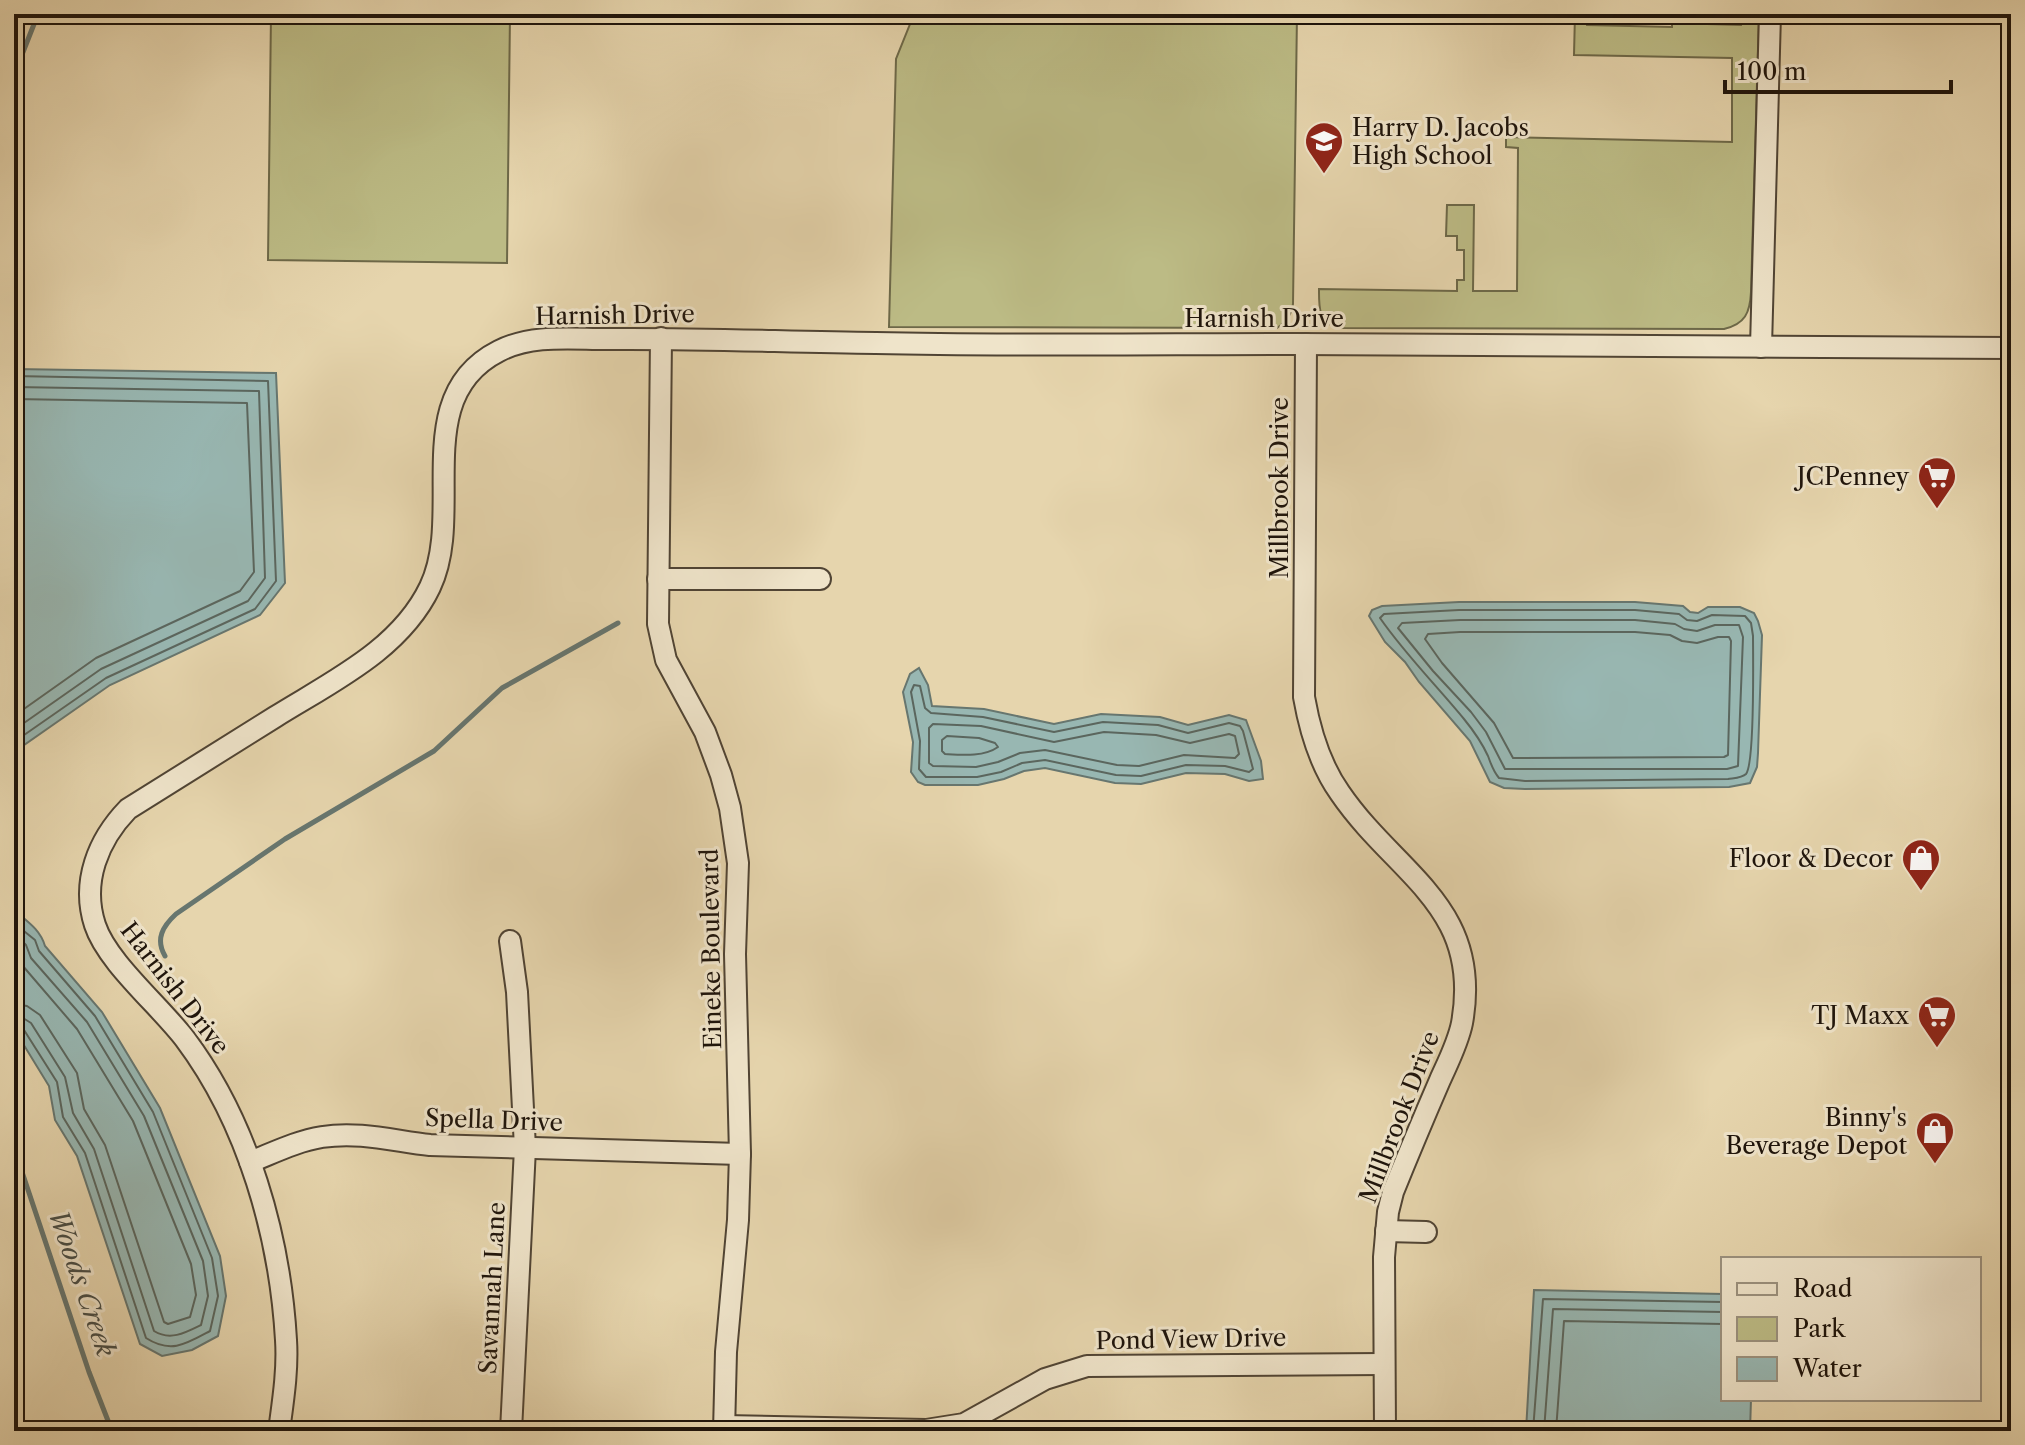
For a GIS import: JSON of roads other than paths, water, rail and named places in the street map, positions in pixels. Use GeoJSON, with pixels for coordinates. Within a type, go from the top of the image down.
{"type":"FeatureCollection","features":[{"type":"Feature","properties":{"kind":"street"},"geometry":{"type":"LineString","coordinates":[[1761,347],[1770,14]]}},
{"type":"Feature","properties":{"kind":"street","name":"Harnish Drive"},"geometry":{"type":"LineString","coordinates":[[279,1431],[286,1341],[280,1278],[250,1162],[212,1078],[175,1027],[105,949],[94,921],[91,880],[95,858],[104,838],[128,809],[374,655],[412,617],[430,588],[442,552],[445,515],[443,448],[449,412],[458,390],[496,352],[533,340],[661,338],[881,344],[2011,348]]}},
{"type":"Feature","properties":{"kind":"street","name":"Eineke Boulevard"},"geometry":{"type":"LineString","coordinates":[[661,338],[658,624],[666,660],[709,741],[736,838],[739,890],[735,954],[740,1154],[737,1235],[726,1352],[724,1429]]}},
{"type":"Feature","properties":{"kind":"street","name":"Millbrook Drive"},"geometry":{"type":"LineString","coordinates":[[1306,344],[1304,697],[1308,725],[1338,791],[1355,814],[1424,887],[1452,924],[1463,960],[1461,1028],[1393,1192],[1386,1231],[1385,1431]]}},
{"type":"Feature","properties":{"kind":"street"},"geometry":{"type":"LineString","coordinates":[[658,579],[820,579]]}},
{"type":"Feature","properties":{"kind":"street","name":"Savannah Lane"},"geometry":{"type":"LineString","coordinates":[[510,941],[517,992],[525,1148],[511,1431]]}},
{"type":"Feature","properties":{"kind":"street","name":"Spella Drive"},"geometry":{"type":"LineString","coordinates":[[250,1162],[298,1143],[342,1135],[381,1137],[430,1145],[740,1154]]}},
{"type":"Feature","properties":{"kind":"street"},"geometry":{"type":"LineString","coordinates":[[1386,1231],[1426,1232]]}},
{"type":"Feature","properties":{"kind":"street","name":"Pond View Drive"},"geometry":{"type":"LineString","coordinates":[[724,1429],[926,1430],[964,1424],[1045,1379],[1087,1366],[1384,1364]]}},
{"type":"Feature","properties":{"kind":"water"},"geometry":{"type":"Polygon","coordinates":[[[14,369],[276,373],[285,583],[260,615],[110,685],[14,752],[14,369]]]}},
{"type":"Feature","properties":{"kind":"water"},"geometry":{"type":"Polygon","coordinates":[[[1459,602],[1635,602],[1683,606],[1690,612],[1698,613],[1708,607],[1740,607],[1754,613],[1762,635],[1757,767],[1750,783],[1729,787],[1525,789],[1504,788],[1490,782],[1470,741],[1385,642],[1369,616],[1372,610],[1382,606],[1459,602]]]}},
{"type":"Feature","properties":{"kind":"water"},"geometry":{"type":"Polygon","coordinates":[[[919,668],[928,685],[932,706],[984,709],[1054,724],[1101,714],[1160,717],[1188,725],[1229,715],[1246,720],[1261,761],[1263,779],[1249,781],[1225,774],[1186,773],[1141,784],[1115,783],[1045,768],[978,785],[925,785],[918,782],[911,772],[913,742],[903,692],[910,674],[919,668]]]}},
{"type":"Feature","properties":{"kind":"water"},"geometry":{"type":"Polygon","coordinates":[[[14,915],[20,915],[35,929],[45,946],[102,1012],[160,1108],[220,1256],[226,1296],[218,1336],[192,1350],[162,1356],[140,1344],[77,1156],[55,1120],[49,1086],[14,1029],[14,915]]]}},
{"type":"Feature","properties":{"kind":"water"},"geometry":{"type":"Polygon","coordinates":[[[1534,1290],[1721,1294],[1721,1401],[1751,1401],[1750,1431],[1526,1431],[1534,1290]]]}},
{"type":"Feature","properties":{"kind":"waterway","name":"Woods Creek"},"geometry":{"type":"LineString","coordinates":[[14,75],[38,14]]}},
{"type":"Feature","properties":{"kind":"waterway"},"geometry":{"type":"LineString","coordinates":[[165,956],[161,944],[162,933],[176,914],[285,839],[434,751],[502,688],[618,623]]}},
{"type":"Feature","properties":{"kind":"waterway","name":"Woods Creek"},"geometry":{"type":"LineString","coordinates":[[14,1148],[89,1372],[112,1431]]}},
{"type":"Feature","properties":{"kind":"place","name":"Harry D. Jacobs High School"},"geometry":{"type":"Point","coordinates":[1324,175]}},
{"type":"Feature","properties":{"kind":"place","name":"JCPenney"},"geometry":{"type":"Point","coordinates":[1937,510]}},
{"type":"Feature","properties":{"kind":"place","name":"Floor & Decor"},"geometry":{"type":"Point","coordinates":[1921,892]}},
{"type":"Feature","properties":{"kind":"place","name":"TJ Maxx"},"geometry":{"type":"Point","coordinates":[1937,1049]}},
{"type":"Feature","properties":{"kind":"place","name":"Binny's Beverage Depot"},"geometry":{"type":"Point","coordinates":[1935,1165]}}]}
